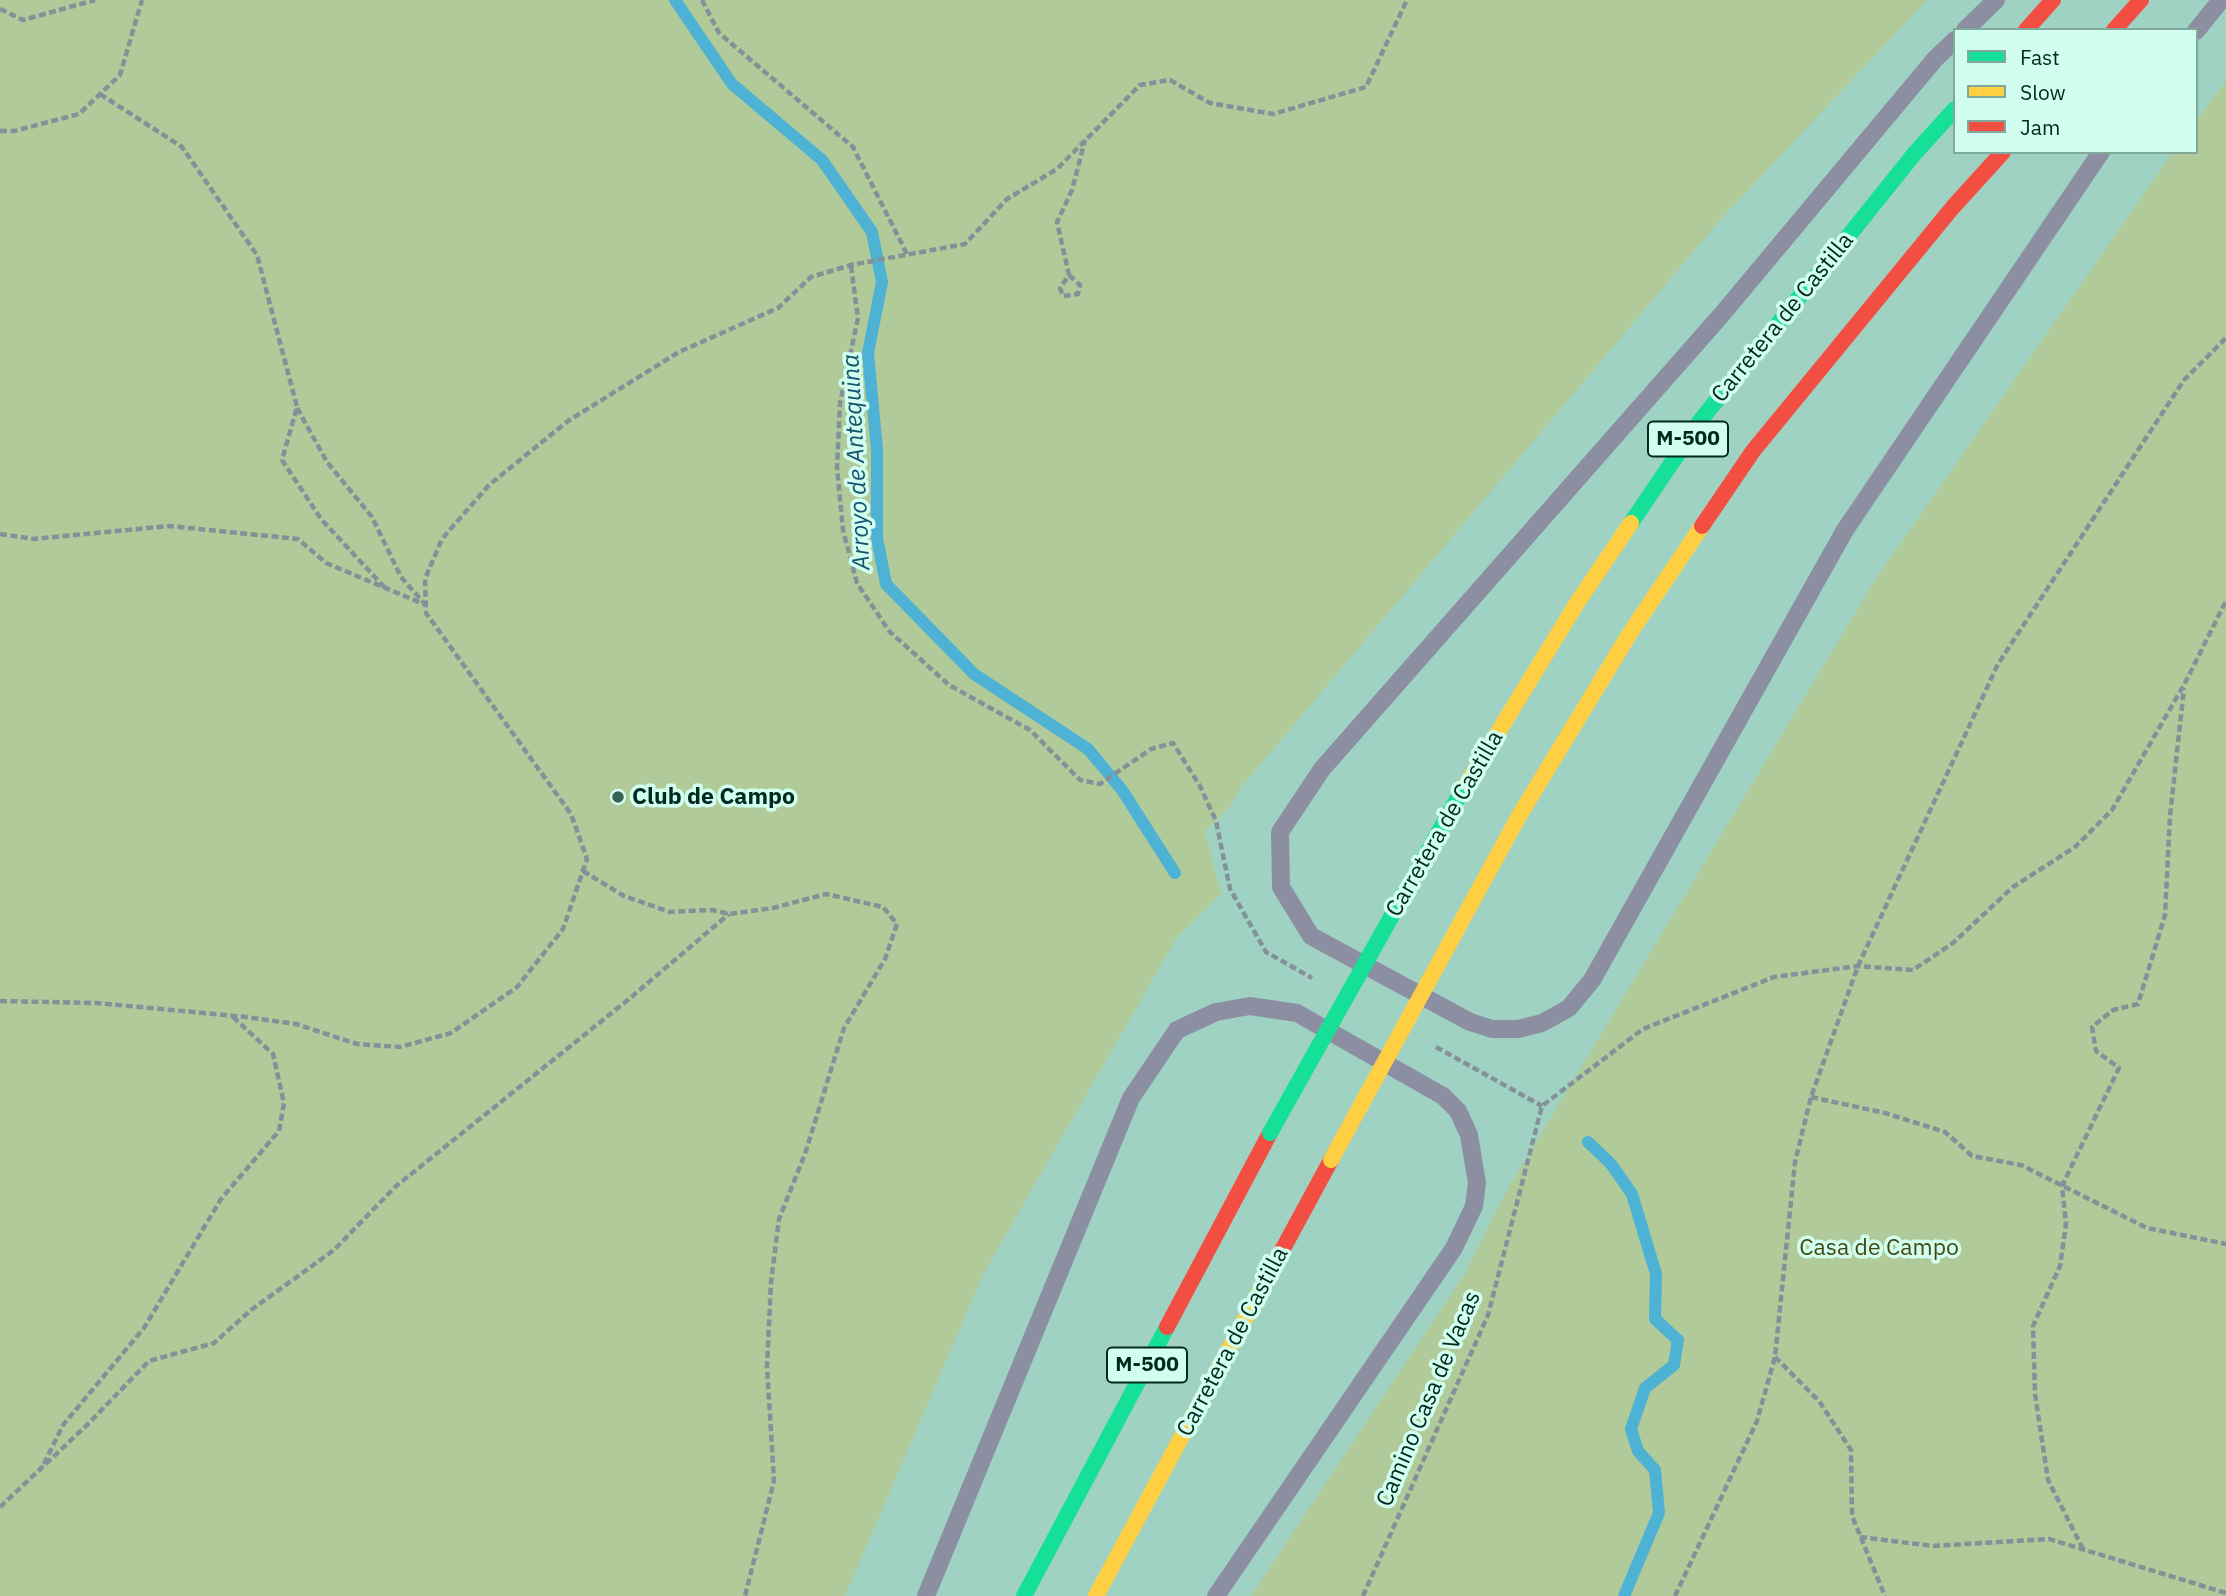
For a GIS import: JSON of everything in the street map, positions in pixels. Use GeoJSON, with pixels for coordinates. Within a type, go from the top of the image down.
{"type":"FeatureCollection","features":[{"type":"Feature","properties":{"kind":"highway"},"geometry":{"type":"LineString","coordinates":[[2028,28],[2053,0]]}},
{"type":"Feature","properties":{"kind":"highway"},"geometry":{"type":"LineString","coordinates":[[2116,28],[2141,0]]}},
{"type":"Feature","properties":{"kind":"highway","name":"Carretera de Castilla"},"geometry":{"type":"LineString","coordinates":[[1024,1596],[1270,1133],[1459,796],[1577,603],[1700,421],[1915,153],[1953,111]]}},
{"type":"Feature","properties":{"kind":"highway","name":"Carretera de Castilla"},"geometry":{"type":"LineString","coordinates":[[1096,1596],[1519,816],[1630,633],[1753,451],[1953,207],[2001,154]]}},
{"type":"Feature","properties":{"kind":"lane"},"geometry":{"type":"LineString","coordinates":[[1967,28],[1996,0]]}},
{"type":"Feature","properties":{"kind":"lane"},"geometry":{"type":"LineString","coordinates":[[2198,29],[2221,0]]}},
{"type":"Feature","properties":{"kind":"lane","name":"M-500"},"geometry":{"type":"LineString","coordinates":[[1953,42],[1935,59],[1723,313],[1322,769],[1280,832],[1281,887],[1311,936],[1470,1022],[1492,1029],[1518,1029],[1542,1023],[1569,1007],[1592,981],[1845,530],[2100,154]]}},
{"type":"Feature","properties":{"kind":"lane"},"geometry":{"type":"LineString","coordinates":[[926,1596],[1131,1098],[1177,1030],[1216,1012],[1251,1006],[1297,1013],[1443,1096],[1458,1111],[1469,1135],[1475,1158],[1477,1183],[1474,1206],[1454,1248],[1216,1596]]}},
{"type":"Feature","properties":{"kind":"path"},"geometry":{"type":"LineString","coordinates":[[0,9],[23,20],[94,0]]}},
{"type":"Feature","properties":{"kind":"path"},"geometry":{"type":"LineString","coordinates":[[0,131],[14,131],[79,114],[120,75],[142,0]]}},
{"type":"Feature","properties":{"kind":"path"},"geometry":{"type":"LineString","coordinates":[[702,0],[719,33],[853,147],[908,256]]}},
{"type":"Feature","properties":{"kind":"path"},"geometry":{"type":"LineString","coordinates":[[0,1001],[97,1003],[231,1016],[296,1024],[357,1044],[400,1047],[451,1033],[517,987],[563,929],[587,859],[571,814],[426,613],[425,579],[442,540],[489,485],[568,421],[679,352],[778,307],[811,277],[851,265],[965,244],[1007,199],[1057,169],[1140,85],[1170,80],[1210,103],[1273,114],[1366,87],[1407,0]]}},
{"type":"Feature","properties":{"kind":"path"},"geometry":{"type":"LineString","coordinates":[[100,94],[182,147],[257,255],[297,407],[327,462],[372,517],[401,577],[426,605]]}},
{"type":"Feature","properties":{"kind":"path"},"geometry":{"type":"LineString","coordinates":[[1069,275],[1060,288],[1063,296],[1078,294],[1080,285],[1069,275],[1057,222],[1072,190],[1085,139]]}},
{"type":"Feature","properties":{"kind":"path"},"geometry":{"type":"LineString","coordinates":[[851,265],[858,318],[840,403],[837,468],[843,530],[857,583],[888,631],[949,685],[1030,730],[1080,780],[1100,784],[1151,749],[1173,743],[1200,786],[1216,821]]}},
{"type":"Feature","properties":{"kind":"path"},"geometry":{"type":"LineString","coordinates":[[1675,1596],[1757,1421],[1775,1357],[1795,1162],[1811,1097],[1858,966],[1998,664],[2184,380],[2226,338]]}},
{"type":"Feature","properties":{"kind":"path"},"geometry":{"type":"LineString","coordinates":[[297,407],[282,460],[321,519],[384,588]]}},
{"type":"Feature","properties":{"kind":"path"},"geometry":{"type":"LineString","coordinates":[[0,534],[34,539],[169,526],[298,539],[326,563],[426,605]]}},
{"type":"Feature","properties":{"kind":"path","name":"Camino Casa de Vacas"},"geometry":{"type":"LineString","coordinates":[[1363,1596],[1488,1315],[1542,1106],[1643,1029],[1774,977],[1858,966],[1913,970],[1954,943],[2013,887],[2075,847],[2112,810],[2185,683],[2226,601]]}},
{"type":"Feature","properties":{"kind":"path"},"geometry":{"type":"LineString","coordinates":[[2083,1549],[2048,1480],[2040,1441],[2031,1353],[2033,1326],[2060,1266],[2066,1224],[2062,1186],[2119,1068],[2096,1051],[2092,1027],[2113,1010],[2138,1004],[2165,915],[2170,816],[2185,683]]}},
{"type":"Feature","properties":{"kind":"path"},"geometry":{"type":"LineString","coordinates":[[583,871],[624,897],[670,912],[712,910],[729,914],[773,908],[826,894],[883,907],[897,925],[885,959],[844,1028],[805,1154],[779,1219],[771,1282],[767,1367],[774,1481],[745,1596]]}},
{"type":"Feature","properties":{"kind":"path"},"geometry":{"type":"LineString","coordinates":[[0,1507],[149,1361],[214,1343],[251,1310],[334,1250],[395,1187],[629,999],[729,914]]}},
{"type":"Feature","properties":{"kind":"path"},"geometry":{"type":"LineString","coordinates":[[42,1467],[63,1426],[144,1328],[221,1199],[279,1131],[284,1103],[274,1054],[231,1016]]}},
{"type":"Feature","properties":{"kind":"path"},"geometry":{"type":"LineString","coordinates":[[1811,1097],[1885,1113],[1945,1132],[1972,1156],[2021,1165],[2147,1228],[2226,1244]]}},
{"type":"Feature","properties":{"kind":"path"},"geometry":{"type":"LineString","coordinates":[[1775,1357],[1819,1401],[1851,1450],[1852,1516],[1885,1596]]}},
{"type":"Feature","properties":{"kind":"path"},"geometry":{"type":"LineString","coordinates":[[1860,1537],[1933,1546],[2049,1539],[2226,1593]]}},
{"type":"Feature","properties":{"kind":"green space","name":"Club de Campo"},"geometry":{"type":"Polygon","coordinates":[[[0,0],[1927,0],[1721,219],[1243,785],[1229,808],[1205,831],[1221,894],[1177,937],[984,1273],[845,1596],[0,1596],[0,0]]]}},
{"type":"Feature","properties":{"kind":"green space","name":"Casa de Campo"},"geometry":{"type":"Polygon","coordinates":[[[2226,81],[2226,1596],[1251,1596],[1465,1273],[1504,1195],[1875,580],[2172,154],[2198,154],[2198,118],[2226,81]]]}},
{"type":"Feature","properties":{"kind":"waterway","name":"Arroyo de Antequina"},"geometry":{"type":"LineString","coordinates":[[675,0],[732,84],[822,160],[872,232],[882,282],[868,353],[877,450],[877,538],[886,584],[974,674],[1088,749],[1122,790],[1175,873]]}},
{"type":"Feature","properties":{"kind":"waterway","name":"Arroyo de Antequina"},"geometry":{"type":"LineString","coordinates":[[1588,1142],[1611,1164],[1632,1194],[1656,1274],[1655,1319],[1678,1340],[1674,1365],[1645,1388],[1631,1429],[1638,1451],[1655,1470],[1659,1513],[1624,1596]]}},
{"type":"Feature","properties":{"kind":"traffic: fast"},"geometry":{"type":"LineString","coordinates":[[1631,523],[1700,421],[1915,153],[1953,111]]}},
{"type":"Feature","properties":{"kind":"traffic: fast"},"geometry":{"type":"LineString","coordinates":[[1270,1133],[1459,796]]}},
{"type":"Feature","properties":{"kind":"traffic: fast"},"geometry":{"type":"LineString","coordinates":[[1024,1596],[1167,1327]]}},
{"type":"Feature","properties":{"kind":"traffic: slow"},"geometry":{"type":"LineString","coordinates":[[1459,796],[1577,603],[1631,523]]}},
{"type":"Feature","properties":{"kind":"traffic: slow"},"geometry":{"type":"LineString","coordinates":[[1519,816],[1630,633],[1702,526]]}},
{"type":"Feature","properties":{"kind":"traffic: slow"},"geometry":{"type":"LineString","coordinates":[[1331,1160],[1519,816]]}},
{"type":"Feature","properties":{"kind":"traffic: slow"},"geometry":{"type":"LineString","coordinates":[[1096,1596],[1266,1280]]}},
{"type":"Feature","properties":{"kind":"traffic: jam"},"geometry":{"type":"LineString","coordinates":[[2028,28],[2053,0]]}},
{"type":"Feature","properties":{"kind":"traffic: jam"},"geometry":{"type":"LineString","coordinates":[[2116,28],[2141,0]]}},
{"type":"Feature","properties":{"kind":"traffic: jam"},"geometry":{"type":"LineString","coordinates":[[1702,526],[1753,451],[1953,207],[2001,154]]}},
{"type":"Feature","properties":{"kind":"traffic: jam"},"geometry":{"type":"LineString","coordinates":[[1167,1327],[1270,1133]]}},
{"type":"Feature","properties":{"kind":"traffic: jam"},"geometry":{"type":"LineString","coordinates":[[1266,1280],[1331,1160]]}},
{"type":"Feature","properties":{"kind":"place","name":"Club de Campo"},"geometry":{"type":"Point","coordinates":[618,797]}}]}
